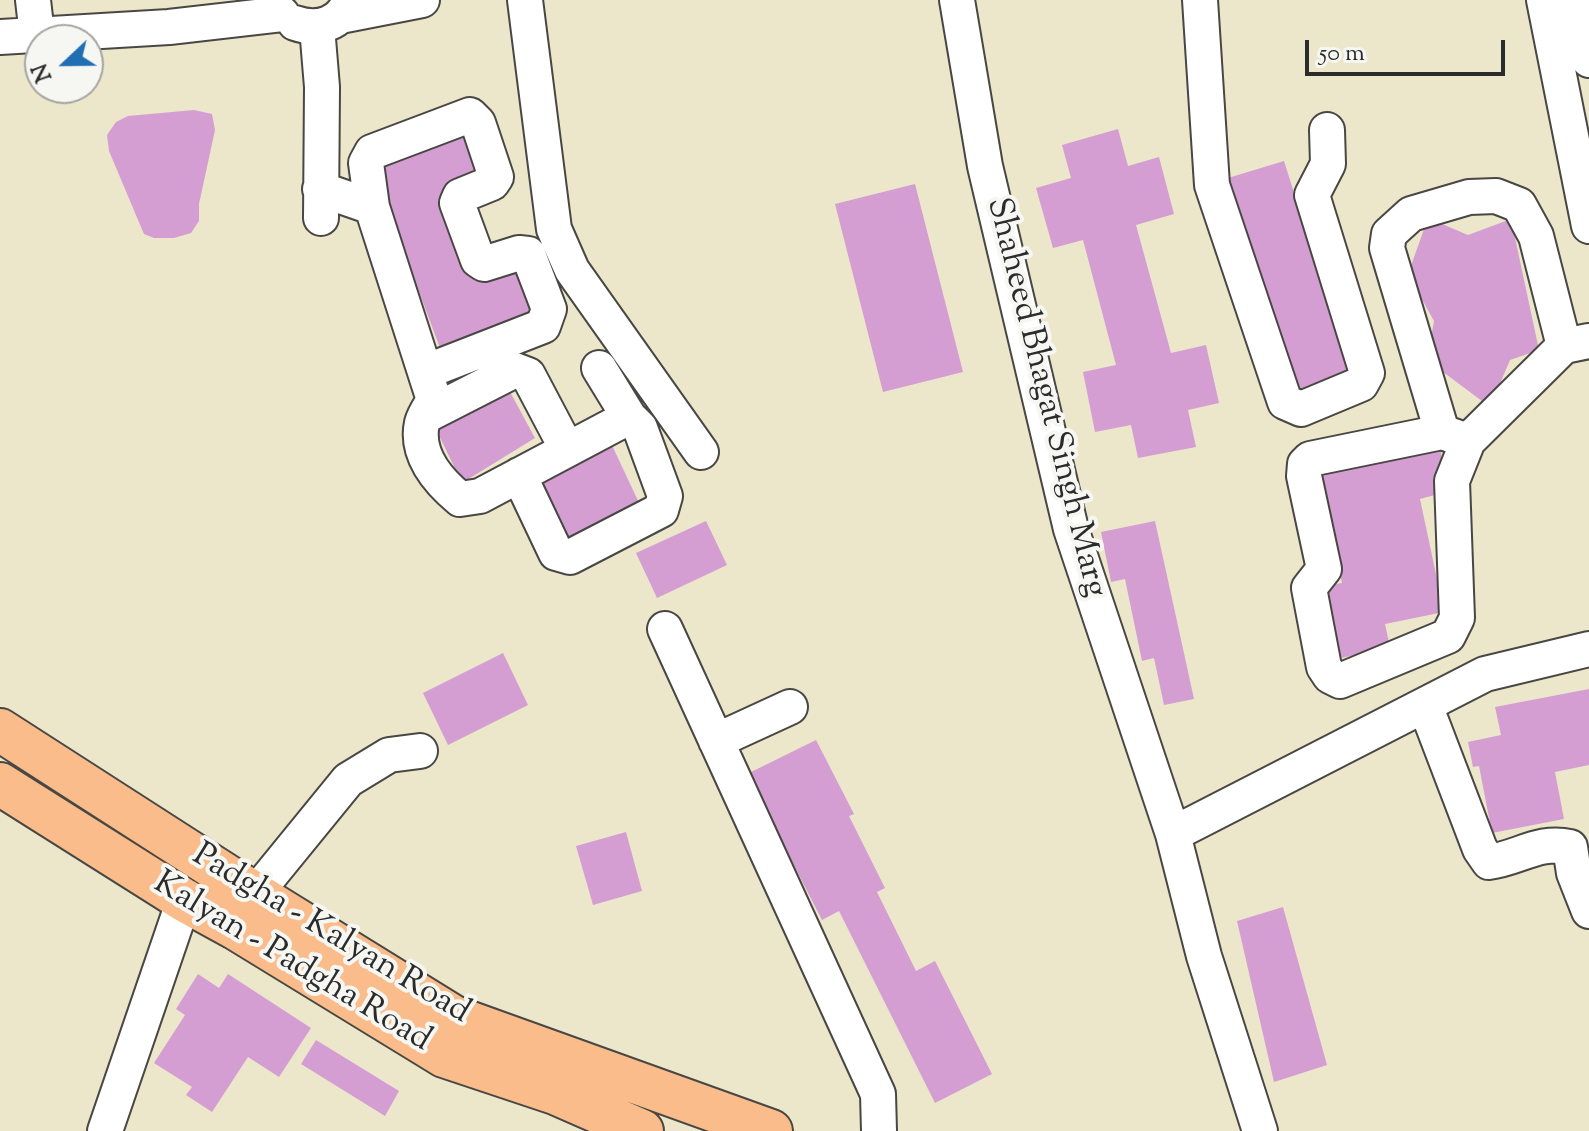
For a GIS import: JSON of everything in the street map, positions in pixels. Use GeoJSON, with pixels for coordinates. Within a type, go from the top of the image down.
{"type":"FeatureCollection","features":[{"type":"Feature","properties":{"kind":"main road","name":"Padgha - Kalyan Road"},"geometry":{"type":"LineString","coordinates":[[0,730],[245,911],[449,1036],[562,1076],[659,1092],[771,1131]]}},
{"type":"Feature","properties":{"kind":"main road","name":"Kalyan - Padgha Road"},"geometry":{"type":"LineString","coordinates":[[0,784],[184,900],[245,911]]}},
{"type":"Feature","properties":{"kind":"main road"},"geometry":{"type":"LineString","coordinates":[[562,1076],[643,1131],[659,1092]]}},
{"type":"Feature","properties":{"kind":"street"},"geometry":{"type":"LineString","coordinates":[[33,0],[36,24]]}},
{"type":"Feature","properties":{"kind":"street"},"geometry":{"type":"LineString","coordinates":[[104,31],[169,27],[278,7],[292,22],[422,0]]}},
{"type":"Feature","properties":{"kind":"street"},"geometry":{"type":"LineString","coordinates":[[525,0],[554,229],[572,270],[701,452]]}},
{"type":"Feature","properties":{"kind":"street","name":"Shaheed Bhagat Singh Marg"},"geometry":{"type":"LineString","coordinates":[[957,0],[985,166],[1071,529],[1173,834],[1204,956],[1260,1131]]}},
{"type":"Feature","properties":{"kind":"street"},"geometry":{"type":"LineString","coordinates":[[1200,0],[1212,185],[1285,402],[1301,409],[1361,384],[1367,373],[1312,195],[1328,164],[1327,130]]}},
{"type":"Feature","properties":{"kind":"street"},"geometry":{"type":"LineString","coordinates":[[1544,0],[1589,226]]}},
{"type":"Feature","properties":{"kind":"street"},"geometry":{"type":"LineString","coordinates":[[1576,0],[1589,60]]}},
{"type":"Feature","properties":{"kind":"street"},"geometry":{"type":"LineString","coordinates":[[336,14],[322,87],[320,204],[372,207]]}},
{"type":"Feature","properties":{"kind":"street"},"geometry":{"type":"LineString","coordinates":[[0,37],[24,36]]}},
{"type":"Feature","properties":{"kind":"street"},"geometry":{"type":"LineString","coordinates":[[425,372],[543,326],[549,309],[528,254],[519,253],[484,264],[478,260],[457,203],[460,196],[492,183],[496,177],[478,123],[470,115],[372,152],[366,163],[372,207],[425,372],[434,400],[422,424],[423,454],[443,485],[460,499],[480,496],[629,417]]}},
{"type":"Feature","properties":{"kind":"street"},"geometry":{"type":"LineString","coordinates":[[1576,343],[1455,436],[1310,459],[1305,464],[1304,476],[1324,569],[1309,588],[1324,667],[1330,676],[1340,681],[1448,636],[1457,618],[1452,481],[1455,436],[1387,248],[1389,234],[1411,214],[1469,197],[1496,196],[1519,205],[1536,236],[1576,343]]}},
{"type":"Feature","properties":{"kind":"street"},"geometry":{"type":"LineString","coordinates":[[519,475],[556,553],[570,557],[661,510],[665,496],[640,428],[629,417],[599,368]]}},
{"type":"Feature","properties":{"kind":"street"},"geometry":{"type":"LineString","coordinates":[[425,416],[515,370],[528,375],[567,449]]}},
{"type":"Feature","properties":{"kind":"street"},"geometry":{"type":"LineString","coordinates":[[665,629],[878,1094],[879,1131]]}},
{"type":"Feature","properties":{"kind":"street"},"geometry":{"type":"LineString","coordinates":[[1173,834],[1485,674],[1589,649]]}},
{"type":"Feature","properties":{"kind":"street"},"geometry":{"type":"LineString","coordinates":[[1425,705],[1480,849],[1489,862],[1505,860],[1553,843],[1570,847],[1574,873],[1589,911]]}},
{"type":"Feature","properties":{"kind":"street"},"geometry":{"type":"LineString","coordinates":[[716,741],[790,707]]}},
{"type":"Feature","properties":{"kind":"street"},"geometry":{"type":"LineString","coordinates":[[245,911],[348,780],[389,755],[420,751]]}},
{"type":"Feature","properties":{"kind":"street"},"geometry":{"type":"LineString","coordinates":[[105,1131],[184,900]]}},
{"type":"Feature","properties":{"kind":"building"},"geometry":{"type":"Polygon","coordinates":[[[194,110],[212,114],[215,130],[199,204],[199,221],[191,233],[174,238],[154,238],[144,234],[109,151],[107,135],[116,122],[128,116],[194,110]]]}},
{"type":"Feature","properties":{"kind":"building"},"geometry":{"type":"Polygon","coordinates":[[[470,123],[490,177],[448,193],[478,275],[518,261],[540,320],[504,323],[482,331],[487,343],[444,359],[370,159],[470,123]]]}},
{"type":"Feature","properties":{"kind":"building"},"geometry":{"type":"Polygon","coordinates":[[[1118,129],[1128,166],[1159,157],[1174,214],[1136,225],[1171,353],[1206,345],[1219,403],[1188,410],[1196,447],[1138,458],[1131,425],[1095,432],[1083,372],[1116,365],[1083,240],[1053,248],[1036,188],[1071,178],[1062,145],[1118,129]]]}},
{"type":"Feature","properties":{"kind":"building"},"geometry":{"type":"Polygon","coordinates":[[[1284,161],[1351,374],[1295,391],[1228,178],[1284,161]]]}},
{"type":"Feature","properties":{"kind":"building"},"geometry":{"type":"Polygon","coordinates":[[[915,184],[963,372],[883,392],[835,204],[915,184]]]}},
{"type":"Feature","properties":{"kind":"building"},"geometry":{"type":"Polygon","coordinates":[[[1428,218],[1468,235],[1511,219],[1539,350],[1510,360],[1490,407],[1427,360],[1434,321],[1408,274],[1428,218]]]}},
{"type":"Feature","properties":{"kind":"building"},"geometry":{"type":"Polygon","coordinates":[[[503,379],[535,438],[462,483],[433,423],[503,379]]]}},
{"type":"Feature","properties":{"kind":"building"},"geometry":{"type":"Polygon","coordinates":[[[1439,436],[1446,492],[1420,499],[1444,612],[1385,624],[1390,647],[1341,658],[1325,586],[1342,583],[1316,465],[1439,436]]]}},
{"type":"Feature","properties":{"kind":"building"},"geometry":{"type":"Polygon","coordinates":[[[610,441],[640,505],[563,542],[532,478],[610,441]]]}},
{"type":"Feature","properties":{"kind":"building"},"geometry":{"type":"Polygon","coordinates":[[[706,521],[727,565],[657,598],[636,553],[706,521]]]}},
{"type":"Feature","properties":{"kind":"building"},"geometry":{"type":"Polygon","coordinates":[[[1155,521],[1194,699],[1164,705],[1154,658],[1142,661],[1125,579],[1111,582],[1101,532],[1155,521]]]}},
{"type":"Feature","properties":{"kind":"building"},"geometry":{"type":"Polygon","coordinates":[[[503,653],[528,705],[448,745],[423,693],[503,653]]]}},
{"type":"Feature","properties":{"kind":"building"},"geometry":{"type":"Polygon","coordinates":[[[1589,689],[1589,765],[1555,772],[1564,819],[1492,833],[1479,766],[1473,767],[1468,742],[1501,735],[1495,707],[1589,689]]]}},
{"type":"Feature","properties":{"kind":"building"},"geometry":{"type":"Polygon","coordinates":[[[816,740],[854,814],[849,816],[885,888],[877,892],[916,971],[935,961],[992,1074],[935,1103],[839,911],[822,920],[747,774],[816,740]]]}},
{"type":"Feature","properties":{"kind":"building"},"geometry":{"type":"Polygon","coordinates":[[[626,832],[642,891],[593,905],[576,846],[626,832]]]}},
{"type":"Feature","properties":{"kind":"building"},"geometry":{"type":"Polygon","coordinates":[[[1283,907],[1327,1065],[1274,1082],[1237,921],[1283,907]]]}},
{"type":"Feature","properties":{"kind":"building"},"geometry":{"type":"Polygon","coordinates":[[[198,974],[219,988],[228,974],[311,1028],[279,1077],[248,1057],[212,1112],[186,1095],[192,1087],[154,1063],[185,1015],[176,1009],[198,974]]]}},
{"type":"Feature","properties":{"kind":"building"},"geometry":{"type":"Polygon","coordinates":[[[316,1040],[399,1091],[385,1116],[301,1064],[316,1040]]]}}]}
